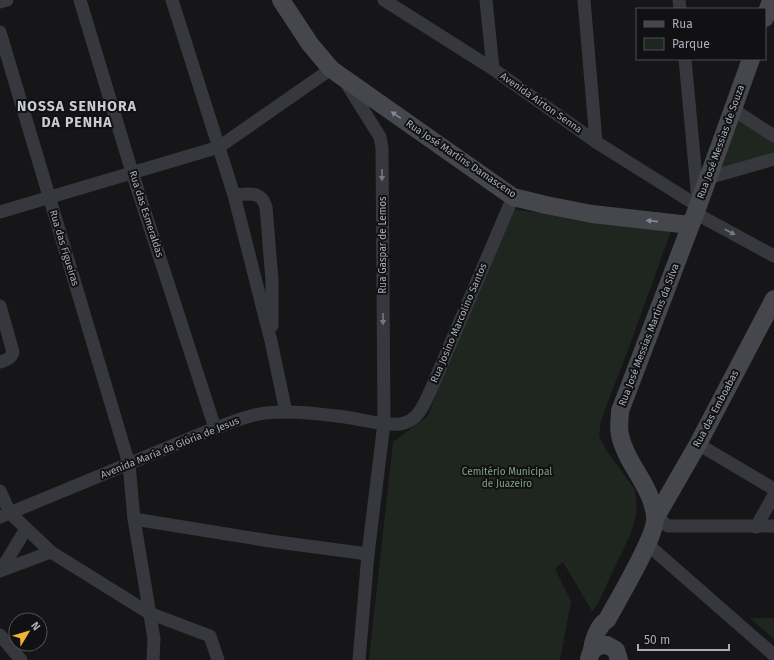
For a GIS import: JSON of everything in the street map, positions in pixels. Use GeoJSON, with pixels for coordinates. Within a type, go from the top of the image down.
{"type":"FeatureCollection","features":[{"type":"Feature","properties":{"kind":"street"},"geometry":{"type":"LineString","coordinates":[[0,2],[7,0]]}},
{"type":"Feature","properties":{"kind":"street","name":"Rua das Esmeraldas"},"geometry":{"type":"LineString","coordinates":[[80,0],[132,172],[215,428]]}},
{"type":"Feature","properties":{"kind":"street"},"geometry":{"type":"LineString","coordinates":[[172,0],[234,195],[286,412]]}},
{"type":"Feature","properties":{"kind":"street","name":"Rua José Martins Damasceno"},"geometry":{"type":"LineString","coordinates":[[281,0],[310,44],[337,74],[513,197],[592,214],[695,215]]}},
{"type":"Feature","properties":{"kind":"street"},"geometry":{"type":"LineString","coordinates":[[486,0],[493,69]]}},
{"type":"Feature","properties":{"kind":"street"},"geometry":{"type":"LineString","coordinates":[[584,0],[596,142]]}},
{"type":"Feature","properties":{"kind":"street","name":"Avenida Airton Senna"},"geometry":{"type":"LineString","coordinates":[[389,2],[493,69],[695,215],[774,256]]}},
{"type":"Feature","properties":{"kind":"street","name":"Rua das Figueiras"},"geometry":{"type":"LineString","coordinates":[[0,32],[129,464],[134,519],[154,639],[153,660]]}},
{"type":"Feature","properties":{"kind":"street"},"geometry":{"type":"LineString","coordinates":[[685,60],[695,215]]}},
{"type":"Feature","properties":{"kind":"street","name":"Rua José Messias de Souza"},"geometry":{"type":"LineString","coordinates":[[695,215],[734,110],[751,60]]}},
{"type":"Feature","properties":{"kind":"street"},"geometry":{"type":"LineString","coordinates":[[0,212],[218,147],[337,74]]}},
{"type":"Feature","properties":{"kind":"street","name":"Rua Gaspar de Lemos"},"geometry":{"type":"LineString","coordinates":[[337,74],[380,137],[381,142],[384,423],[368,554],[359,660]]}},
{"type":"Feature","properties":{"kind":"street"},"geometry":{"type":"LineString","coordinates":[[734,110],[774,136]]}},
{"type":"Feature","properties":{"kind":"street"},"geometry":{"type":"LineString","coordinates":[[708,178],[774,159]]}},
{"type":"Feature","properties":{"kind":"street"},"geometry":{"type":"LineString","coordinates":[[234,195],[250,194],[259,196],[264,200],[266,207],[272,280],[272,320],[270,341]]}},
{"type":"Feature","properties":{"kind":"street","name":"Rua Josino Marcolino Santos"},"geometry":{"type":"LineString","coordinates":[[384,423],[400,424],[410,420],[421,411],[513,197]]}},
{"type":"Feature","properties":{"kind":"street","name":"Rua José Messias Martins da Silva"},"geometry":{"type":"LineString","coordinates":[[656,517],[648,493],[624,448],[620,434],[620,411],[695,215]]}},
{"type":"Feature","properties":{"kind":"street","name":"Rua das Emboabas"},"geometry":{"type":"LineString","coordinates":[[656,517],[698,444],[774,299]]}},
{"type":"Feature","properties":{"kind":"street"},"geometry":{"type":"LineString","coordinates":[[0,306],[13,352],[12,356],[0,362]]}},
{"type":"Feature","properties":{"kind":"street","name":"Avenida Maria da Glória de Jesus"},"geometry":{"type":"LineString","coordinates":[[5,515],[215,428],[260,414],[286,412],[345,417],[384,423]]}},
{"type":"Feature","properties":{"kind":"street"},"geometry":{"type":"LineString","coordinates":[[698,444],[774,489]]}},
{"type":"Feature","properties":{"kind":"street"},"geometry":{"type":"LineString","coordinates":[[0,491],[5,515],[26,529],[50,552],[149,613],[210,636],[218,660]]}},
{"type":"Feature","properties":{"kind":"street"},"geometry":{"type":"LineString","coordinates":[[756,527],[774,495]]}},
{"type":"Feature","properties":{"kind":"street"},"geometry":{"type":"LineString","coordinates":[[590,657],[593,643],[603,622],[607,620],[647,544],[656,517],[668,526],[774,526]]}},
{"type":"Feature","properties":{"kind":"street"},"geometry":{"type":"LineString","coordinates":[[134,519],[270,541],[368,554]]}},
{"type":"Feature","properties":{"kind":"street"},"geometry":{"type":"LineString","coordinates":[[0,570],[26,529]]}},
{"type":"Feature","properties":{"kind":"street"},"geometry":{"type":"LineString","coordinates":[[647,544],[774,655]]}},
{"type":"Feature","properties":{"kind":"street"},"geometry":{"type":"LineString","coordinates":[[0,570],[50,552]]}},
{"type":"Feature","properties":{"kind":"street"},"geometry":{"type":"LineString","coordinates":[[607,620],[619,654]]}},
{"type":"Feature","properties":{"kind":"street"},"geometry":{"type":"LineString","coordinates":[[0,635],[21,660]]}},
{"type":"Feature","properties":{"kind":"street"},"geometry":{"type":"LineString","coordinates":[[590,657],[601,645],[619,654]]}},
{"type":"Feature","properties":{"kind":"green space"},"geometry":{"type":"Polygon","coordinates":[[[734,110],[774,136],[774,159],[708,178],[734,110]]]}},
{"type":"Feature","properties":{"kind":"green space","name":"Cemitério Municipal de Juazeiro"},"geometry":{"type":"Polygon","coordinates":[[[505,208],[671,231],[601,420],[599,436],[607,451],[635,490],[637,511],[631,533],[597,605],[592,611],[563,562],[555,569],[571,601],[560,660],[369,660],[393,442],[428,416],[505,208]]]}},
{"type":"Feature","properties":{"kind":"green space"},"geometry":{"type":"Polygon","coordinates":[[[750,618],[774,618],[774,639],[750,618]]]}},
{"type":"Feature","properties":{"kind":"district","name":"NOSSA SENHORA DA PENHA"},"geometry":{"type":"Point","coordinates":[77,114]}}]}
